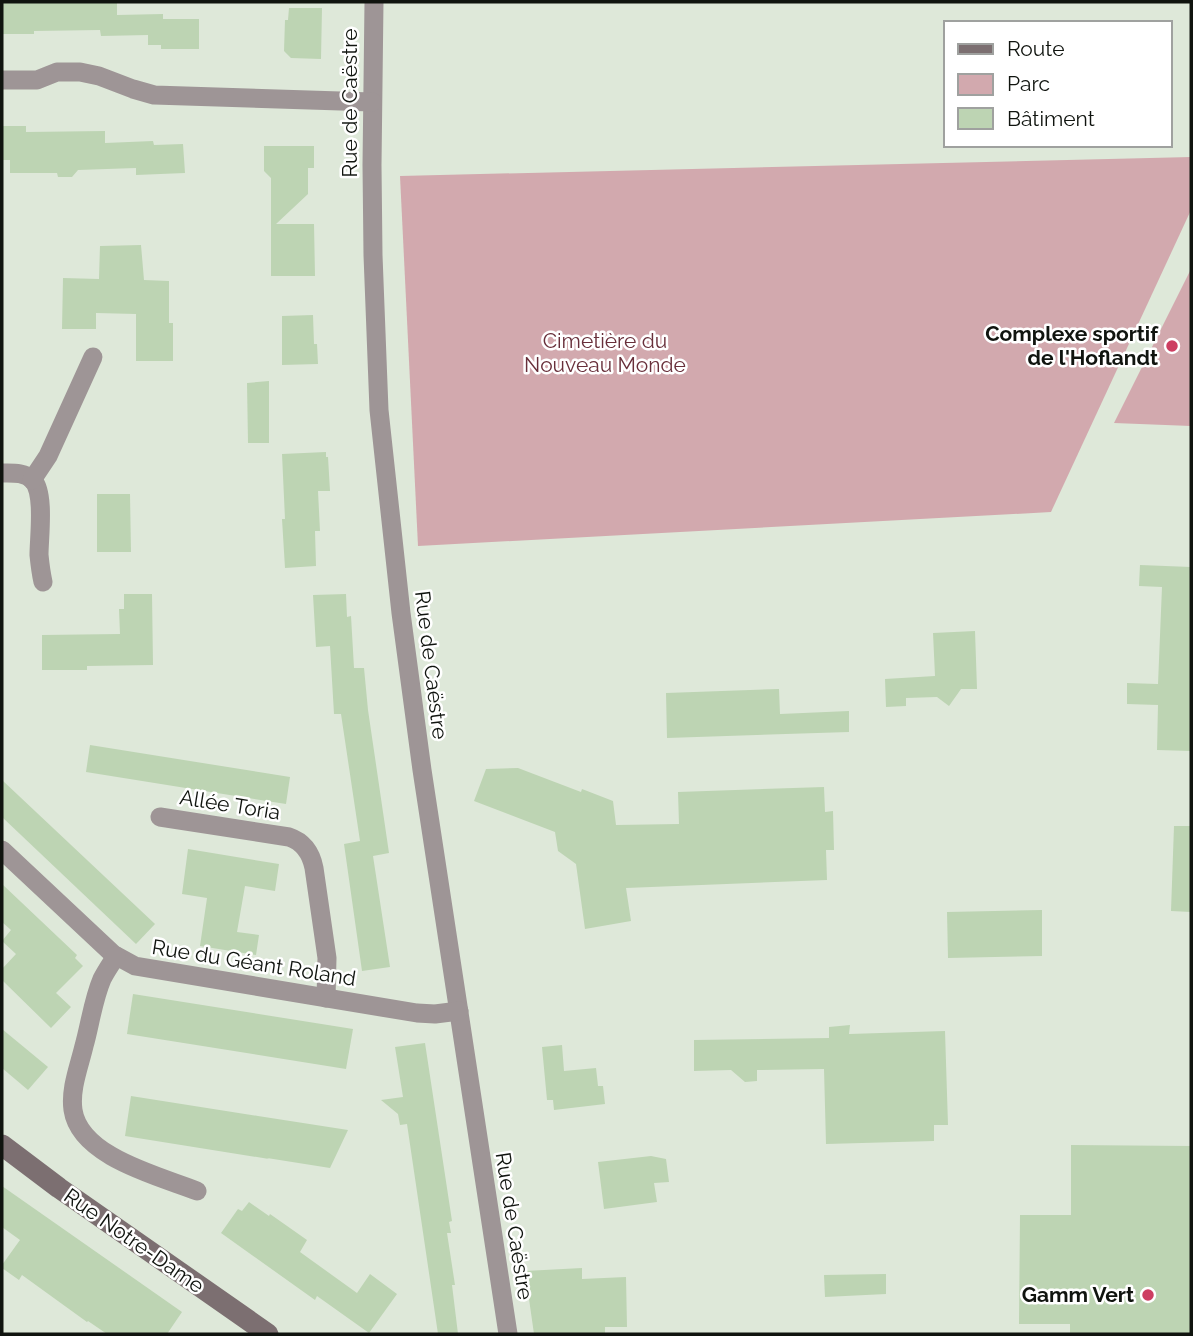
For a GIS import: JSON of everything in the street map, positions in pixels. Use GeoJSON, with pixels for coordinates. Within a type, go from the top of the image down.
{"type":"FeatureCollection","features":[{"type":"Feature","properties":{"kind":"main road","name":"Rue Notre-Dame"},"geometry":{"type":"LineString","coordinates":[[2,1145],[268,1334]]}},
{"type":"Feature","properties":{"kind":"street","name":"Rue de Caëstre"},"geometry":{"type":"LineString","coordinates":[[374,2],[373,255],[379,410],[408,673],[507,1333]]}},
{"type":"Feature","properties":{"kind":"street"},"geometry":{"type":"LineString","coordinates":[[2,80],[37,80],[57,72],[80,72],[154,95],[372,102]]}},
{"type":"Feature","properties":{"kind":"street"},"geometry":{"type":"LineString","coordinates":[[32,480],[48,456],[93,356]]}},
{"type":"Feature","properties":{"kind":"street"},"geometry":{"type":"LineString","coordinates":[[2,472],[21,473],[37,487],[39,555],[43,583]]}},
{"type":"Feature","properties":{"kind":"street","name":"Allée Toria"},"geometry":{"type":"LineString","coordinates":[[160,817],[289,837],[307,849],[314,868],[327,958],[326,998]]}},
{"type":"Feature","properties":{"kind":"street","name":"Rue du Géant Roland"},"geometry":{"type":"LineString","coordinates":[[2,850],[116,956],[143,968],[417,1013],[458,1011]]}},
{"type":"Feature","properties":{"kind":"street"},"geometry":{"type":"LineString","coordinates":[[116,956],[101,982],[74,1086],[73,1110],[76,1121],[88,1139],[107,1154],[197,1191]]}},
{"type":"Feature","properties":{"kind":"green space","name":"Cimetière du Nouveau Monde"},"geometry":{"type":"Polygon","coordinates":[[[1191,157],[1191,210],[1051,512],[418,546],[400,176],[1191,157]]]}},
{"type":"Feature","properties":{"kind":"green space","name":"Complexe sportif de l'Hoflandt"},"geometry":{"type":"Polygon","coordinates":[[[1191,269],[1191,426],[1114,423],[1191,269]]]}},
{"type":"Feature","properties":{"kind":"building"},"geometry":{"type":"Polygon","coordinates":[[[2,2],[117,2],[117,15],[163,14],[163,19],[199,19],[199,49],[161,49],[161,45],[148,45],[148,35],[101,36],[100,30],[2,34],[2,2]]]}},
{"type":"Feature","properties":{"kind":"building"},"geometry":{"type":"Polygon","coordinates":[[[289,8],[322,8],[321,59],[291,58],[284,51],[285,20],[288,20],[289,8]]]}},
{"type":"Feature","properties":{"kind":"building"},"geometry":{"type":"Polygon","coordinates":[[[2,126],[26,126],[26,132],[105,131],[105,143],[153,141],[154,145],[183,144],[185,173],[136,175],[136,168],[78,170],[72,177],[58,177],[57,173],[10,173],[10,160],[2,160],[2,126]]]}},
{"type":"Feature","properties":{"kind":"building"},"geometry":{"type":"Polygon","coordinates":[[[264,146],[314,146],[314,168],[308,168],[308,194],[276,224],[314,224],[315,276],[271,276],[271,178],[264,171],[264,146]]]}},
{"type":"Feature","properties":{"kind":"building"},"geometry":{"type":"Polygon","coordinates":[[[141,245],[144,280],[169,281],[173,361],[136,361],[136,314],[96,313],[96,329],[62,329],[63,278],[99,279],[100,246],[141,245]]]}},
{"type":"Feature","properties":{"kind":"building"},"geometry":{"type":"Polygon","coordinates":[[[313,315],[318,364],[282,365],[282,316],[313,315]]]}},
{"type":"Feature","properties":{"kind":"building"},"geometry":{"type":"Polygon","coordinates":[[[269,381],[269,443],[248,443],[247,383],[269,381]]]}},
{"type":"Feature","properties":{"kind":"building"},"geometry":{"type":"Polygon","coordinates":[[[326,452],[330,491],[318,491],[320,531],[315,531],[316,566],[285,568],[282,454],[326,452]]]}},
{"type":"Feature","properties":{"kind":"building"},"geometry":{"type":"Polygon","coordinates":[[[97,494],[130,494],[131,552],[97,552],[97,494]]]}},
{"type":"Feature","properties":{"kind":"building"},"geometry":{"type":"Polygon","coordinates":[[[1140,565],[1191,567],[1191,751],[1157,750],[1158,705],[1127,704],[1127,683],[1158,684],[1162,587],[1139,586],[1140,565]]]}},
{"type":"Feature","properties":{"kind":"building"},"geometry":{"type":"Polygon","coordinates":[[[124,594],[152,594],[153,665],[42,670],[42,635],[120,634],[119,609],[124,609],[124,594]]]}},
{"type":"Feature","properties":{"kind":"building"},"geometry":{"type":"Polygon","coordinates":[[[346,594],[347,617],[351,616],[354,668],[364,668],[389,853],[373,856],[390,967],[362,971],[344,844],[360,841],[341,714],[334,714],[330,646],[316,647],[313,595],[346,594]]]}},
{"type":"Feature","properties":{"kind":"building"},"geometry":{"type":"Polygon","coordinates":[[[975,631],[977,689],[961,689],[949,706],[937,697],[906,698],[906,706],[886,707],[885,679],[935,676],[933,633],[975,631]]]}},
{"type":"Feature","properties":{"kind":"building"},"geometry":{"type":"Polygon","coordinates":[[[779,689],[780,714],[849,711],[849,732],[667,738],[666,693],[779,689]]]}},
{"type":"Feature","properties":{"kind":"building"},"geometry":{"type":"Polygon","coordinates":[[[90,745],[290,777],[286,804],[86,772],[90,745]]]}},
{"type":"Feature","properties":{"kind":"building"},"geometry":{"type":"Polygon","coordinates":[[[518,768],[613,801],[616,825],[679,824],[678,792],[824,787],[825,812],[833,811],[834,850],[826,850],[827,880],[626,888],[631,921],[585,929],[576,864],[558,851],[555,832],[474,801],[486,769],[518,768]]]}},
{"type":"Feature","properties":{"kind":"building"},"geometry":{"type":"Polygon","coordinates":[[[2,780],[155,924],[136,944],[2,817],[2,780]]]}},
{"type":"Feature","properties":{"kind":"building"},"geometry":{"type":"Polygon","coordinates":[[[1174,826],[1191,826],[1191,912],[1171,911],[1174,826]]]}},
{"type":"Feature","properties":{"kind":"building"},"geometry":{"type":"Polygon","coordinates":[[[188,849],[279,864],[275,891],[245,886],[237,932],[259,935],[256,955],[200,946],[207,898],[182,894],[188,849]]]}},
{"type":"Feature","properties":{"kind":"building"},"geometry":{"type":"Polygon","coordinates":[[[2,884],[77,955],[75,958],[83,966],[56,993],[71,1007],[51,1028],[2,980],[2,969],[16,954],[2,941],[11,930],[2,922],[2,884]]]}},
{"type":"Feature","properties":{"kind":"building"},"geometry":{"type":"Polygon","coordinates":[[[1042,910],[1042,956],[948,958],[947,912],[1042,910]]]}},
{"type":"Feature","properties":{"kind":"building"},"geometry":{"type":"Polygon","coordinates":[[[133,994],[353,1029],[346,1069],[127,1034],[133,994]]]}},
{"type":"Feature","properties":{"kind":"building"},"geometry":{"type":"Polygon","coordinates":[[[850,1025],[849,1034],[945,1031],[948,1125],[934,1125],[934,1141],[826,1144],[824,1069],[757,1070],[757,1081],[745,1082],[731,1070],[694,1071],[694,1040],[829,1038],[829,1027],[850,1025]]]}},
{"type":"Feature","properties":{"kind":"building"},"geometry":{"type":"Polygon","coordinates":[[[2,1029],[48,1067],[28,1090],[2,1068],[2,1029]]]}},
{"type":"Feature","properties":{"kind":"building"},"geometry":{"type":"Polygon","coordinates":[[[425,1043],[452,1221],[449,1222],[451,1233],[447,1233],[455,1285],[452,1285],[458,1334],[438,1334],[407,1124],[400,1125],[398,1114],[381,1100],[403,1097],[395,1047],[425,1043]]]}},
{"type":"Feature","properties":{"kind":"building"},"geometry":{"type":"Polygon","coordinates":[[[562,1045],[564,1071],[596,1068],[598,1086],[603,1086],[605,1104],[554,1110],[553,1100],[547,1100],[542,1047],[562,1045]]]}},
{"type":"Feature","properties":{"kind":"building"},"geometry":{"type":"Polygon","coordinates":[[[131,1096],[348,1130],[330,1168],[267,1158],[269,1159],[125,1136],[131,1096]]]}},
{"type":"Feature","properties":{"kind":"building"},"geometry":{"type":"Polygon","coordinates":[[[1071,1145],[1191,1146],[1191,1334],[1070,1334],[1070,1324],[1019,1324],[1020,1215],[1071,1215],[1071,1145]]]}},
{"type":"Feature","properties":{"kind":"building"},"geometry":{"type":"Polygon","coordinates":[[[651,1156],[666,1159],[669,1182],[654,1183],[657,1202],[604,1209],[598,1162],[651,1156]]]}},
{"type":"Feature","properties":{"kind":"building"},"geometry":{"type":"Polygon","coordinates":[[[2,1186],[182,1312],[167,1334],[107,1334],[22,1275],[19,1280],[2,1268],[20,1240],[2,1227],[2,1186]]]}},
{"type":"Feature","properties":{"kind":"building"},"geometry":{"type":"Polygon","coordinates":[[[249,1202],[307,1240],[300,1252],[357,1293],[370,1274],[397,1294],[369,1333],[317,1296],[315,1300],[221,1233],[238,1209],[242,1211],[249,1202]]]}},
{"type":"Feature","properties":{"kind":"building"},"geometry":{"type":"Polygon","coordinates":[[[582,1268],[582,1279],[626,1277],[627,1327],[605,1327],[605,1334],[534,1334],[525,1271],[582,1268]]]}},
{"type":"Feature","properties":{"kind":"building"},"geometry":{"type":"Polygon","coordinates":[[[886,1274],[886,1294],[825,1297],[824,1275],[886,1274]]]}},
{"type":"Feature","properties":{"kind":"place","name":"Complexe sportif de l'Hoflandt"},"geometry":{"type":"Point","coordinates":[1172,346]}},
{"type":"Feature","properties":{"kind":"place","name":"Gamm Vert"},"geometry":{"type":"Point","coordinates":[1148,1295]}}]}
